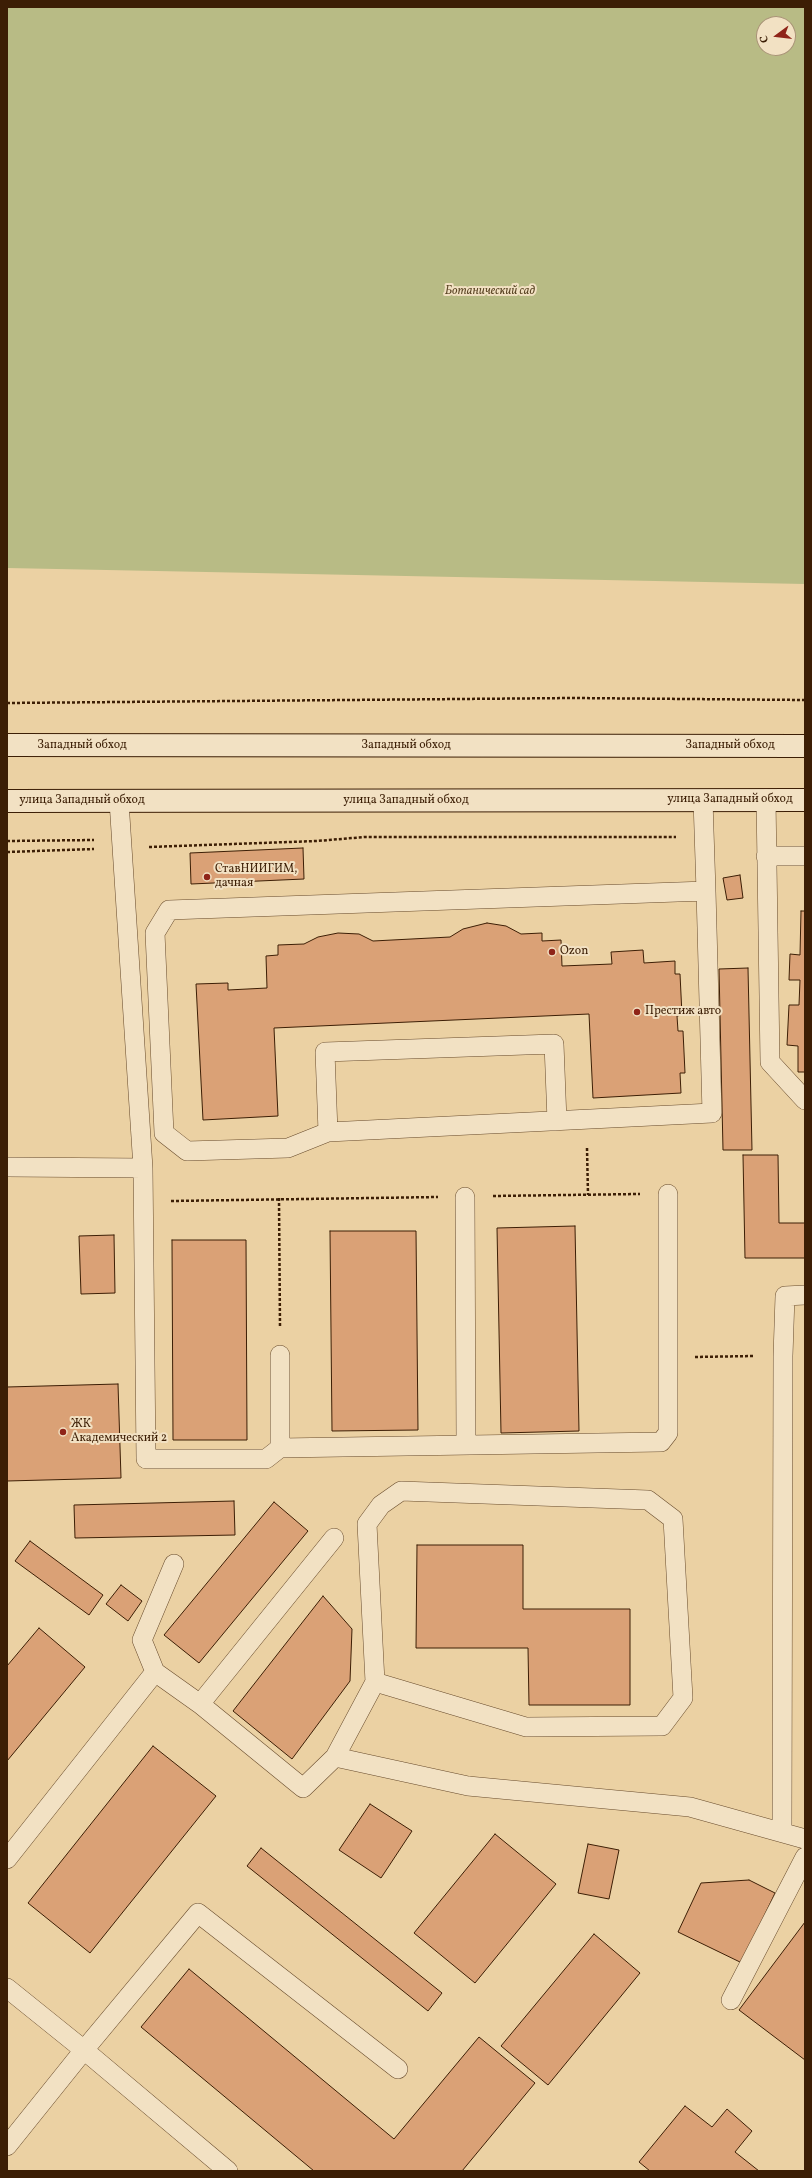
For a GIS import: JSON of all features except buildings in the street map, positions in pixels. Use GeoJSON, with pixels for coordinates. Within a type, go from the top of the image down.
{"type":"FeatureCollection","features":[{"type":"Feature","properties":{"kind":"main road","name":"Западный обход"},"geometry":{"type":"LineString","coordinates":[[7,745],[805,746]]}},
{"type":"Feature","properties":{"kind":"main road","name":"улица Западный обход"},"geometry":{"type":"LineString","coordinates":[[7,801],[805,800]]}},
{"type":"Feature","properties":{"kind":"lane"},"geometry":{"type":"LineString","coordinates":[[766,799],[770,1062],[805,1100]]}},
{"type":"Feature","properties":{"kind":"lane"},"geometry":{"type":"LineString","coordinates":[[702,800],[706,891],[712,1114],[328,1132],[288,1148],[187,1150],[164,1133],[155,933],[169,910],[706,891]]}},
{"type":"Feature","properties":{"kind":"lane"},"geometry":{"type":"LineString","coordinates":[[119,801],[143,1168],[142,1202],[146,1459],[266,1459],[280,1448],[661,1442],[668,1433],[668,1194]]}},
{"type":"Feature","properties":{"kind":"lane"},"geometry":{"type":"LineString","coordinates":[[766,856],[805,856]]}},
{"type":"Feature","properties":{"kind":"lane"},"geometry":{"type":"LineString","coordinates":[[328,1132],[325,1052],[554,1044],[557,1121]]}},
{"type":"Feature","properties":{"kind":"lane"},"geometry":{"type":"LineString","coordinates":[[7,1167],[143,1168]]}},
{"type":"Feature","properties":{"kind":"lane"},"geometry":{"type":"LineString","coordinates":[[465,1197],[466,1445]]}},
{"type":"Feature","properties":{"kind":"lane"},"geometry":{"type":"LineString","coordinates":[[782,1832],[783,1356],[785,1296],[805,1296]]}},
{"type":"Feature","properties":{"kind":"lane"},"geometry":{"type":"LineString","coordinates":[[280,1355],[280,1448]]}},
{"type":"Feature","properties":{"kind":"lane"},"geometry":{"type":"LineString","coordinates":[[174,1564],[142,1640],[155,1672],[200,1704],[302,1788],[335,1757],[375,1682],[367,1524],[381,1505],[401,1491],[648,1500],[673,1519],[683,1698],[662,1726],[526,1727],[375,1682]]}},
{"type":"Feature","properties":{"kind":"lane"},"geometry":{"type":"LineString","coordinates":[[200,1704],[334,1538]]}},
{"type":"Feature","properties":{"kind":"lane"},"geometry":{"type":"LineString","coordinates":[[7,1859],[155,1672]]}},
{"type":"Feature","properties":{"kind":"lane"},"geometry":{"type":"LineString","coordinates":[[335,1757],[468,1786],[690,1807],[805,1839]]}},
{"type":"Feature","properties":{"kind":"lane"},"geometry":{"type":"LineString","coordinates":[[731,2000],[805,1857]]}},
{"type":"Feature","properties":{"kind":"lane"},"geometry":{"type":"LineString","coordinates":[[7,2146],[84,2050],[198,1914],[398,2069]]}},
{"type":"Feature","properties":{"kind":"lane"},"geometry":{"type":"LineString","coordinates":[[7,1988],[84,2050],[228,2171]]}},
{"type":"Feature","properties":{"kind":"path"},"geometry":{"type":"LineString","coordinates":[[7,703],[573,698],[805,700]]}},
{"type":"Feature","properties":{"kind":"path"},"geometry":{"type":"LineString","coordinates":[[7,841],[121,844],[317,841],[366,837],[704,837]]}},
{"type":"Feature","properties":{"kind":"path"},"geometry":{"type":"LineString","coordinates":[[7,852],[121,844]]}},
{"type":"Feature","properties":{"kind":"path"},"geometry":{"type":"LineString","coordinates":[[586,1120],[588,1195]]}},
{"type":"Feature","properties":{"kind":"path"},"geometry":{"type":"LineString","coordinates":[[142,1202],[279,1198],[668,1194]]}},
{"type":"Feature","properties":{"kind":"path"},"geometry":{"type":"LineString","coordinates":[[279,1198],[280,1355]]}},
{"type":"Feature","properties":{"kind":"path"},"geometry":{"type":"LineString","coordinates":[[668,1358],[783,1356]]}},
{"type":"Feature","properties":{"kind":"green space","name":"Ботанический сад"},"geometry":{"type":"Polygon","coordinates":[[[7,7],[805,7],[805,584],[7,568],[7,7]]]}},
{"type":"Feature","properties":{"kind":"place","name":"СтавНИИГИМ, дачная"},"geometry":{"type":"Point","coordinates":[207,877]}},
{"type":"Feature","properties":{"kind":"place","name":"Ozon"},"geometry":{"type":"Point","coordinates":[552,952]}},
{"type":"Feature","properties":{"kind":"place","name":"Престиж авто"},"geometry":{"type":"Point","coordinates":[637,1012]}},
{"type":"Feature","properties":{"kind":"place","name":"ЖК Академический 2"},"geometry":{"type":"Point","coordinates":[63,1432]}}]}
